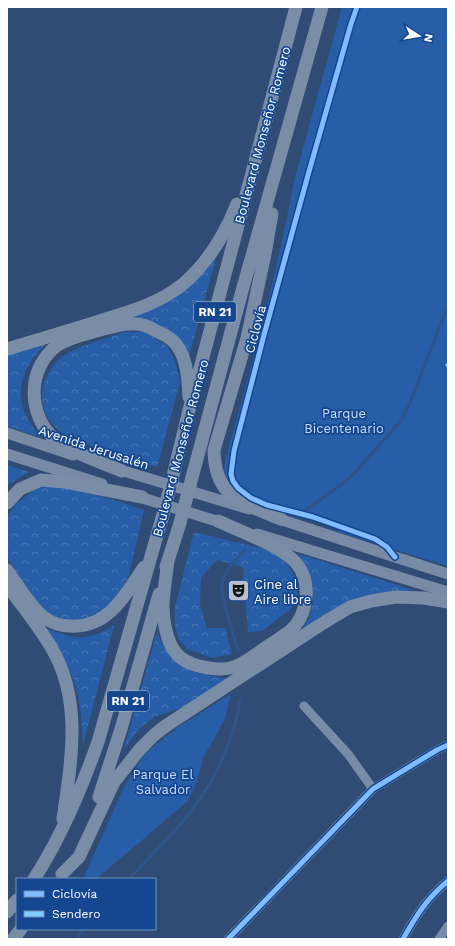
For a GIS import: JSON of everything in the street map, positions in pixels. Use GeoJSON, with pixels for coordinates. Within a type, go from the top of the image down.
{"type":"FeatureCollection","features":[{"type":"Feature","properties":{"kind":"highway","name":"Boulevard Monseñor Romero"},"geometry":{"type":"LineString","coordinates":[[35,878],[61,834],[87,774],[98,742],[162,518],[189,410],[296,7]]}},
{"type":"Feature","properties":{"kind":"highway","name":"Boulevard Monseñor Romero"},"geometry":{"type":"LineString","coordinates":[[60,877],[90,819],[110,765],[168,560],[180,523],[242,291],[322,7]]}},
{"type":"Feature","properties":{"kind":"highway"},"geometry":{"type":"LineString","coordinates":[[7,349],[138,309],[162,297],[182,284],[204,264],[227,227],[259,144]]}},
{"type":"Feature","properties":{"kind":"highway"},"geometry":{"type":"LineString","coordinates":[[281,519],[244,504],[229,493],[221,483],[216,469],[214,450],[247,338],[265,254],[282,153]]}},
{"type":"Feature","properties":{"kind":"highway"},"geometry":{"type":"LineString","coordinates":[[122,471],[69,449],[57,440],[43,425],[38,414],[34,393],[42,362],[49,353],[58,345],[69,339],[118,326],[137,324],[152,328],[172,340],[180,353],[188,380],[189,410]]}},
{"type":"Feature","properties":{"kind":"highway"},"geometry":{"type":"LineString","coordinates":[[7,503],[20,489],[41,480],[65,482],[142,497]]}},
{"type":"Feature","properties":{"kind":"highway"},"geometry":{"type":"LineString","coordinates":[[168,560],[163,608],[164,625],[174,650],[181,658],[190,663],[207,668],[232,668],[245,662],[291,630],[300,618],[305,601],[305,585],[299,566],[284,552],[218,521]]}},
{"type":"Feature","properties":{"kind":"highway"},"geometry":{"type":"LineString","coordinates":[[7,570],[37,611],[45,618],[55,624],[77,627],[89,625],[107,616],[115,609],[152,555]]}},
{"type":"Feature","properties":{"kind":"highway"},"geometry":{"type":"LineString","coordinates":[[7,585],[51,647],[64,675],[68,691],[72,712],[71,760],[61,834]]}},
{"type":"Feature","properties":{"kind":"highway"},"geometry":{"type":"LineString","coordinates":[[60,877],[79,857],[114,782],[140,749],[167,725],[320,624],[350,607],[371,601],[396,597],[424,598],[448,602]]}},
{"type":"Feature","properties":{"kind":"highway"},"geometry":{"type":"LineString","coordinates":[[7,912],[16,901]]}},
{"type":"Feature","properties":{"kind":"highway"},"geometry":{"type":"LineString","coordinates":[[13,939],[20,930]]}},
{"type":"Feature","properties":{"kind":"main road","name":"Avenida Jerusalén"},"geometry":{"type":"LineString","coordinates":[[7,433],[122,471],[281,519],[448,574]]}},
{"type":"Feature","properties":{"kind":"main road"},"geometry":{"type":"LineString","coordinates":[[7,454],[448,592]]}},
{"type":"Feature","properties":{"kind":"street"},"geometry":{"type":"LineString","coordinates":[[304,706],[348,754],[373,789]]}},
{"type":"Feature","properties":{"kind":"street"},"geometry":{"type":"LineString","coordinates":[[228,939],[373,789],[437,750],[448,746]]}},
{"type":"Feature","properties":{"kind":"street"},"geometry":{"type":"LineString","coordinates":[[403,939],[421,908],[438,889],[448,881]]}},
{"type":"Feature","properties":{"kind":"street"},"geometry":{"type":"LineString","coordinates":[[440,939],[448,926]]}},
{"type":"Feature","properties":{"kind":"green space","name":"Parque Bicentenario"},"geometry":{"type":"Polygon","coordinates":[[[342,7],[448,7],[448,566],[341,533],[333,527],[245,499],[232,487],[224,471],[225,461],[264,319],[295,177],[342,7]]]}},
{"type":"Feature","properties":{"kind":"green space"},"geometry":{"type":"Polygon","coordinates":[[[218,251],[188,360],[182,347],[127,318],[218,251]]]}},
{"type":"Feature","properties":{"kind":"green space"},"geometry":{"type":"Polygon","coordinates":[[[125,332],[145,332],[167,346],[175,361],[180,383],[157,467],[66,437],[50,421],[43,405],[43,387],[46,378],[50,370],[62,357],[83,346],[125,332]]]}},
{"type":"Feature","properties":{"kind":"green space"},"geometry":{"type":"Polygon","coordinates":[[[52,338],[35,356],[29,365],[21,386],[21,398],[24,409],[31,425],[40,437],[7,426],[7,355],[52,338]]]}},
{"type":"Feature","properties":{"kind":"green space"},"geometry":{"type":"Polygon","coordinates":[[[7,465],[29,472],[7,485],[7,465]]]}},
{"type":"Feature","properties":{"kind":"green space"},"geometry":{"type":"Polygon","coordinates":[[[53,486],[101,496],[144,510],[129,575],[119,596],[105,611],[86,621],[69,622],[49,614],[37,605],[7,557],[7,517],[16,504],[35,489],[53,486]]]}},
{"type":"Feature","properties":{"kind":"green space"},"geometry":{"type":"Polygon","coordinates":[[[194,532],[268,550],[277,554],[288,565],[295,577],[297,595],[291,609],[262,631],[248,632],[243,567],[217,560],[201,578],[200,605],[207,628],[225,628],[232,654],[212,658],[187,649],[179,639],[175,627],[175,607],[194,532]]]}},
{"type":"Feature","properties":{"kind":"green space"},"geometry":{"type":"Polygon","coordinates":[[[299,554],[413,590],[399,592],[302,630],[309,618],[313,602],[310,574],[299,554]]]}},
{"type":"Feature","properties":{"kind":"green space"},"geometry":{"type":"Polygon","coordinates":[[[114,625],[83,745],[80,706],[76,687],[69,669],[45,628],[72,637],[88,637],[104,631],[114,625]]]}},
{"type":"Feature","properties":{"kind":"green space"},"geometry":{"type":"Polygon","coordinates":[[[157,632],[163,645],[177,662],[193,671],[228,679],[184,707],[154,717],[139,729],[124,749],[157,632]]]}},
{"type":"Feature","properties":{"kind":"green space","name":"Parque El Salvador"},"geometry":{"type":"Polygon","coordinates":[[[231,694],[224,721],[203,758],[197,781],[188,801],[97,878],[83,878],[123,789],[145,753],[178,727],[231,694]]]}},
{"type":"Feature","properties":{"kind":"waterway"},"geometry":{"type":"LineString","coordinates":[[306,510],[350,478],[400,422],[410,403],[448,305]]}},
{"type":"Feature","properties":{"kind":"waterway"},"geometry":{"type":"LineString","coordinates":[[238,650],[225,606],[222,583],[229,569],[245,550]]}},
{"type":"Feature","properties":{"kind":"waterway"},"geometry":{"type":"LineString","coordinates":[[130,878],[180,825],[211,782],[224,756],[234,728],[240,700]]}},
{"type":"Feature","properties":{"kind":"waterway"},"geometry":{"type":"LineString","coordinates":[[76,939],[83,930]]}},
{"type":"Feature","properties":{"kind":"cycle path","name":"Ciclovía"},"geometry":{"type":"LineString","coordinates":[[357,7],[310,168],[264,335],[234,451],[231,474],[233,481],[238,488],[251,498],[267,505],[313,517],[375,539],[387,547],[395,557]]}},
{"type":"Feature","properties":{"kind":"cycle path"},"geometry":{"type":"LineString","coordinates":[[228,939],[373,789],[437,750],[448,745]]}},
{"type":"Feature","properties":{"kind":"cycle path"},"geometry":{"type":"LineString","coordinates":[[403,939],[422,908],[448,881]]}},
{"type":"Feature","properties":{"kind":"place","name":"Cine al Aire libre"},"geometry":{"type":"Point","coordinates":[239,591]}}]}
